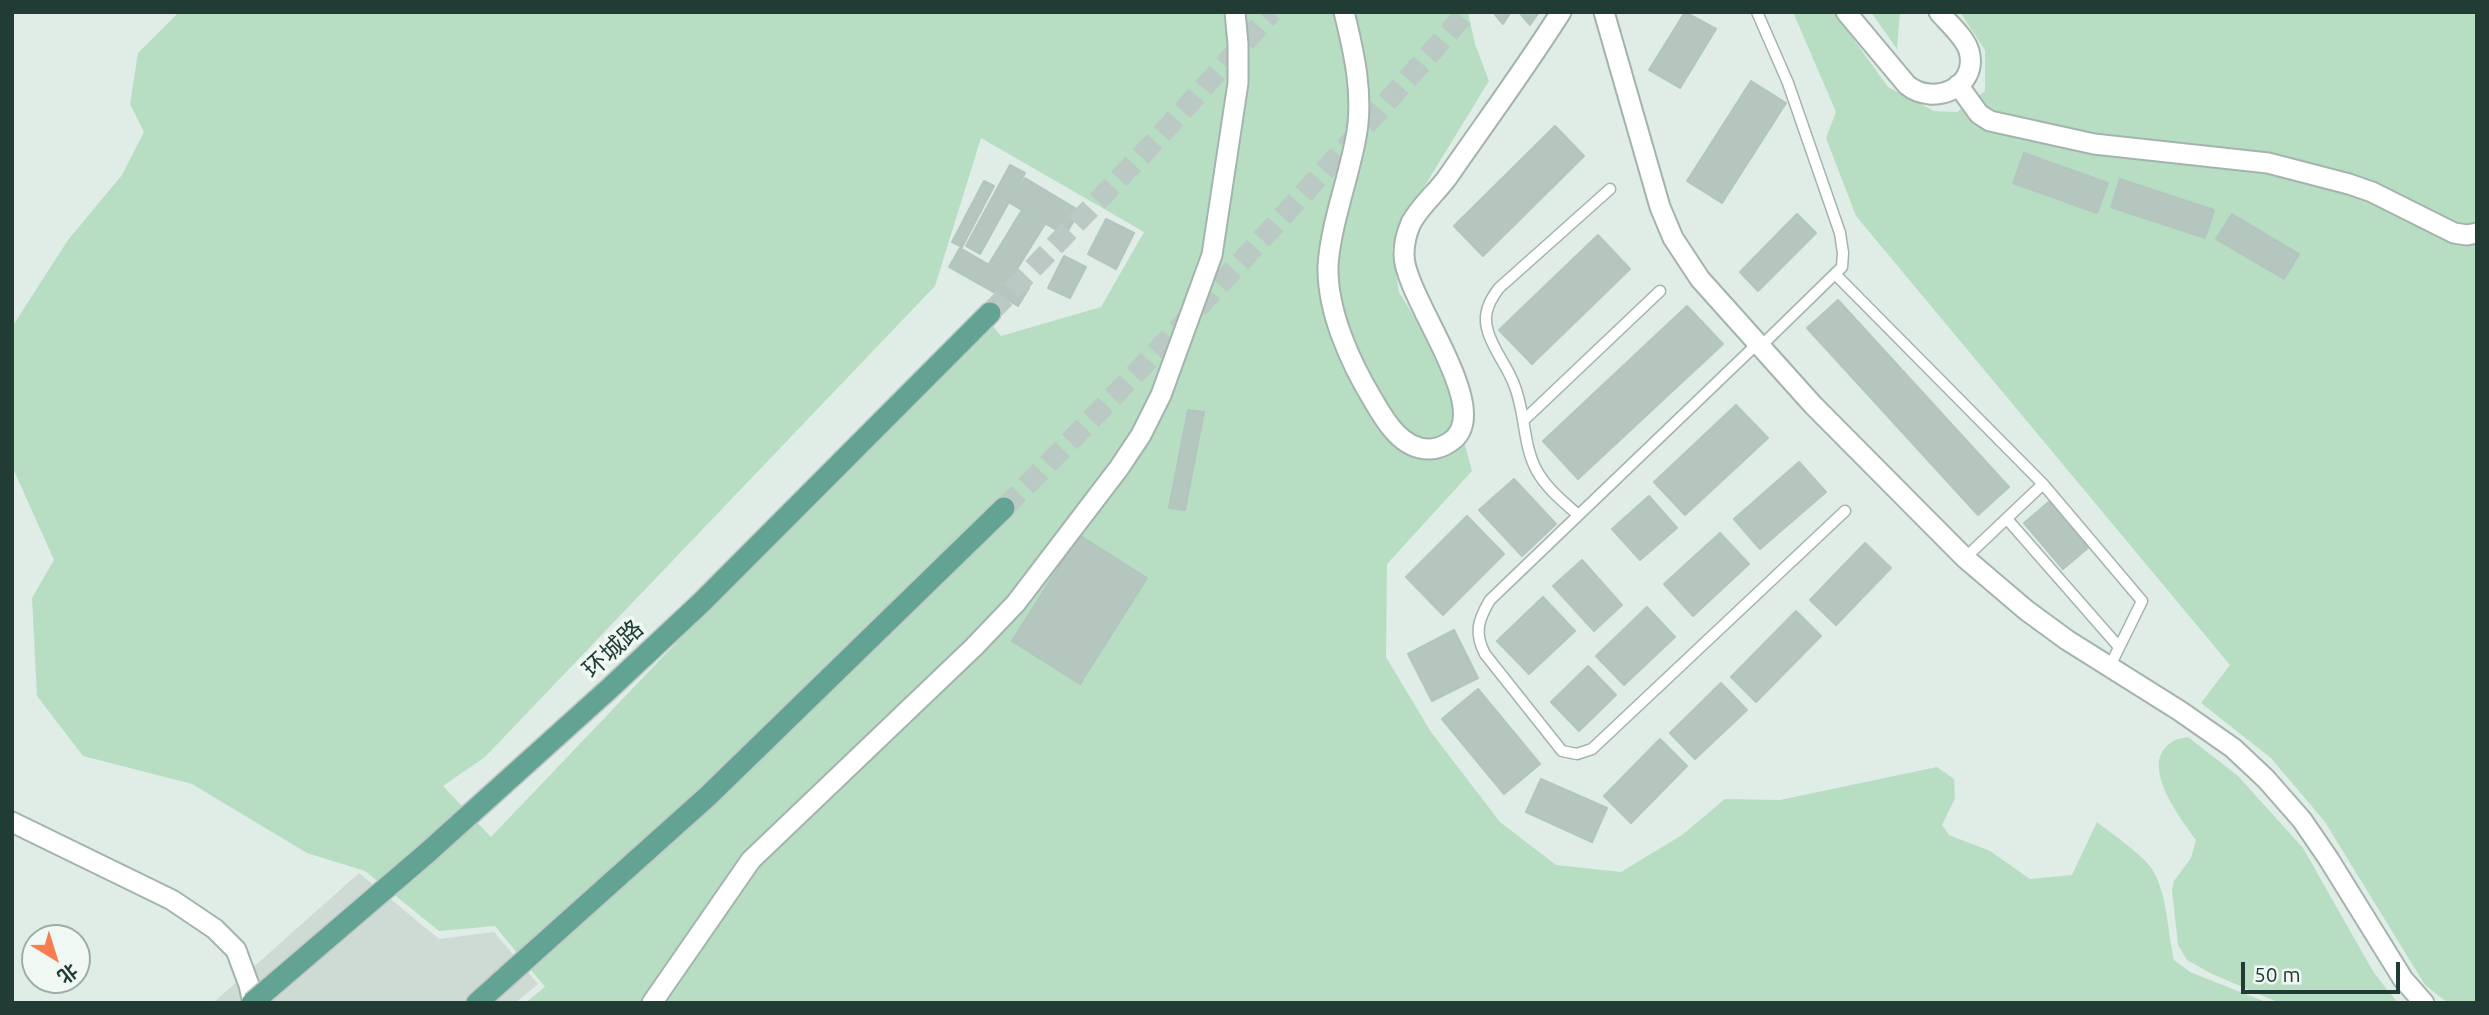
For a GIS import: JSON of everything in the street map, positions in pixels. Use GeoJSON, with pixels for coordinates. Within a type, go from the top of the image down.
{"type":"FeatureCollection","features":[{"type":"Feature","properties":{"kind":"main road","name":"环城路"},"geometry":{"type":"LineString","coordinates":[[252,1003],[427,853],[599,699],[702,602],[990,313]]}},
{"type":"Feature","properties":{"kind":"main road"},"geometry":{"type":"LineString","coordinates":[[477,1003],[708,796],[1004,508]]}},
{"type":"Feature","properties":{"kind":"street"},"geometry":{"type":"LineString","coordinates":[[652,1003],[751,860],[1009,611],[1119,468],[1140,435],[1161,395],[1212,255],[1239,72],[1235,12]]}},
{"type":"Feature","properties":{"kind":"street"},"geometry":{"type":"LineString","coordinates":[[1344,12],[1352,44],[1359,112],[1357,136],[1328,264],[1333,303],[1354,365],[1383,417],[1401,438],[1412,445],[1432,449],[1458,435],[1462,427],[1463,412],[1452,370],[1407,271],[1403,256],[1409,230],[1414,219],[1443,183],[1561,12]]}},
{"type":"Feature","properties":{"kind":"street"},"geometry":{"type":"LineString","coordinates":[[1604,12],[1652,186],[1673,238],[1700,279],[1813,405],[1965,558],[2026,610],[2180,710],[2233,748],[2266,779],[2302,820],[2403,979],[2424,1003]]}},
{"type":"Feature","properties":{"kind":"street"},"geometry":{"type":"LineString","coordinates":[[1846,12],[1899,78],[1913,90],[1936,95],[1948,92],[1958,85],[1969,69],[1967,45],[1939,12]]}},
{"type":"Feature","properties":{"kind":"street"},"geometry":{"type":"LineString","coordinates":[[1958,85],[1979,114],[1990,121],[2094,144],[2268,163],[2372,192],[2454,233],[2477,233]]}},
{"type":"Feature","properties":{"kind":"street"},"geometry":{"type":"LineString","coordinates":[[12,822],[172,900],[215,929],[236,950],[249,985],[252,1003]]}},
{"type":"Feature","properties":{"kind":"lane"},"geometry":{"type":"LineString","coordinates":[[1757,12],[1788,83],[1840,233],[1842,267],[1490,600],[1480,616],[1478,641],[1485,654],[1562,751],[1570,754],[1592,749],[1845,511]]}},
{"type":"Feature","properties":{"kind":"lane"},"geometry":{"type":"LineString","coordinates":[[1578,515],[1548,487],[1529,454],[1524,420],[1513,382],[1487,328],[1487,307],[1499,288],[1610,189]]}},
{"type":"Feature","properties":{"kind":"lane"},"geometry":{"type":"LineString","coordinates":[[1835,274],[2043,484],[2141,601],[2110,666]]}},
{"type":"Feature","properties":{"kind":"lane"},"geometry":{"type":"LineString","coordinates":[[1524,420],[1660,290]]}},
{"type":"Feature","properties":{"kind":"lane"},"geometry":{"type":"LineString","coordinates":[[1965,558],[2043,484]]}},
{"type":"Feature","properties":{"kind":"lane"},"geometry":{"type":"LineString","coordinates":[[2007,519],[2119,647]]}},
{"type":"Feature","properties":{"kind":"shaded area"},"geometry":{"type":"Polygon","coordinates":[[[359,873],[439,939],[494,932],[538,984],[515,1003],[213,1003],[359,873]]]}},
{"type":"Feature","properties":{"kind":"green space"},"geometry":{"type":"Polygon","coordinates":[[[179,12],[1468,12],[1475,44],[1489,81],[1400,226],[1392,249],[1399,292],[1425,335],[1448,382],[1472,471],[1387,564],[1386,657],[1431,732],[1500,822],[1556,865],[1621,872],[1682,835],[1725,799],[1780,800],[1937,767],[1954,779],[1955,798],[1942,825],[1949,835],[1990,851],[2030,879],[2072,875],[2097,822],[2135,851],[2152,869],[2164,901],[2174,960],[2190,972],[2268,1003],[525,1003],[545,987],[495,926],[439,931],[365,871],[307,853],[192,784],[83,756],[37,696],[32,598],[54,560],[12,466],[12,327],[68,240],[122,175],[144,132],[130,104],[138,53],[179,12]],[[981,138],[935,286],[485,757],[443,786],[491,837],[986,318],[1001,336],[1101,307],[1144,232],[981,138]]]}},
{"type":"Feature","properties":{"kind":"green space"},"geometry":{"type":"Polygon","coordinates":[[[1793,12],[1834,12],[1888,87],[1934,111],[1957,112],[1985,91],[1985,50],[1960,12],[2477,12],[2477,1003],[2448,1003],[2425,985],[2325,822],[2271,758],[2201,703],[2230,665],[1856,216],[1826,138],[1836,112],[1793,12]]]}},
{"type":"Feature","properties":{"kind":"green space"},"geometry":{"type":"Polygon","coordinates":[[[1871,12],[1900,12],[1897,49],[1871,12]]]}},
{"type":"Feature","properties":{"kind":"green space"},"geometry":{"type":"Polygon","coordinates":[[[2188,737],[2238,776],[2303,848],[2374,973],[2398,1003],[2280,1003],[2212,974],[2187,960],[2178,945],[2172,890],[2174,881],[2191,858],[2196,840],[2165,791],[2159,763],[2162,751],[2172,742],[2188,737]]]}},
{"type":"Feature","properties":{"kind":"building"},"geometry":{"type":"Polygon","coordinates":[[[1493,12],[1511,12],[1503,24],[1493,12]]]}},
{"type":"Feature","properties":{"kind":"building"},"geometry":{"type":"Polygon","coordinates":[[[1519,12],[1539,12],[1530,25],[1519,12]]]}},
{"type":"Feature","properties":{"kind":"building"},"geometry":{"type":"Polygon","coordinates":[[[1685,12],[1716,29],[1680,88],[1649,70],[1685,12]]]}},
{"type":"Feature","properties":{"kind":"building"},"geometry":{"type":"Polygon","coordinates":[[[1751,81],[1786,103],[1722,203],[1687,181],[1751,81]]]}},
{"type":"Feature","properties":{"kind":"building"},"geometry":{"type":"Polygon","coordinates":[[[1555,126],[1584,156],[1483,256],[1454,226],[1555,126]]]}},
{"type":"Feature","properties":{"kind":"building"},"geometry":{"type":"Polygon","coordinates":[[[2024,153],[2108,183],[2097,213],[2013,183],[2024,153]]]}},
{"type":"Feature","properties":{"kind":"building"},"geometry":{"type":"Polygon","coordinates":[[[1010,165],[1025,173],[980,254],[966,246],[1010,165]]]}},
{"type":"Feature","properties":{"kind":"building"},"geometry":{"type":"Polygon","coordinates":[[[1025,178],[1080,211],[1065,235],[1010,203],[1025,178]]]}},
{"type":"Feature","properties":{"kind":"building"},"geometry":{"type":"Polygon","coordinates":[[[2120,179],[2214,210],[2205,238],[2111,207],[2120,179]]]}},
{"type":"Feature","properties":{"kind":"building"},"geometry":{"type":"Polygon","coordinates":[[[984,181],[994,186],[962,247],[952,242],[984,181]]]}},
{"type":"Feature","properties":{"kind":"building"},"geometry":{"type":"Polygon","coordinates":[[[1022,210],[1045,224],[1012,277],[989,264],[1022,210]]]}},
{"type":"Feature","properties":{"kind":"building"},"geometry":{"type":"Polygon","coordinates":[[[1797,214],[1816,233],[1758,291],[1740,272],[1797,214]]]}},
{"type":"Feature","properties":{"kind":"building"},"geometry":{"type":"Polygon","coordinates":[[[2232,214],[2299,254],[2284,279],[2216,239],[2232,214]]]}},
{"type":"Feature","properties":{"kind":"building"},"geometry":{"type":"Polygon","coordinates":[[[1106,219],[1134,233],[1116,269],[1088,254],[1106,219]]]}},
{"type":"Feature","properties":{"kind":"building"},"geometry":{"type":"Polygon","coordinates":[[[1598,235],[1630,269],[1532,364],[1499,330],[1598,235]]]}},
{"type":"Feature","properties":{"kind":"building"},"geometry":{"type":"Polygon","coordinates":[[[960,248],[1029,288],[1018,306],[949,267],[960,248]]]}},
{"type":"Feature","properties":{"kind":"building"},"geometry":{"type":"Polygon","coordinates":[[[1064,256],[1086,267],[1070,298],[1048,288],[1064,256]]]}},
{"type":"Feature","properties":{"kind":"building"},"geometry":{"type":"Polygon","coordinates":[[[1838,300],[2009,487],[1978,515],[1807,328],[1838,300]]]}},
{"type":"Feature","properties":{"kind":"building"},"geometry":{"type":"Polygon","coordinates":[[[1687,306],[1723,344],[1578,479],[1543,441],[1687,306]]]}},
{"type":"Feature","properties":{"kind":"building"},"geometry":{"type":"Polygon","coordinates":[[[1736,405],[1768,438],[1685,515],[1654,482],[1736,405]]]}},
{"type":"Feature","properties":{"kind":"building"},"geometry":{"type":"Polygon","coordinates":[[[1188,410],[1204,412],[1185,510],[1169,508],[1188,410]]]}},
{"type":"Feature","properties":{"kind":"building"},"geometry":{"type":"Polygon","coordinates":[[[1799,462],[1826,492],[1760,549],[1734,519],[1799,462]]]}},
{"type":"Feature","properties":{"kind":"building"},"geometry":{"type":"Polygon","coordinates":[[[1514,479],[1556,524],[1522,556],[1479,510],[1514,479]]]}},
{"type":"Feature","properties":{"kind":"building"},"geometry":{"type":"Polygon","coordinates":[[[1649,496],[1677,528],[1640,560],[1612,529],[1649,496]]]}},
{"type":"Feature","properties":{"kind":"building"},"geometry":{"type":"Polygon","coordinates":[[[2050,501],[2089,547],[2063,569],[2024,523],[2050,501]]]}},
{"type":"Feature","properties":{"kind":"building"},"geometry":{"type":"Polygon","coordinates":[[[1467,516],[1504,554],[1443,615],[1406,577],[1467,516]]]}},
{"type":"Feature","properties":{"kind":"building"},"geometry":{"type":"Polygon","coordinates":[[[1720,533],[1749,564],[1693,616],[1664,584],[1720,533]]]}},
{"type":"Feature","properties":{"kind":"building"},"geometry":{"type":"Polygon","coordinates":[[[1079,535],[1147,578],[1080,684],[1012,641],[1079,535]]]}},
{"type":"Feature","properties":{"kind":"building"},"geometry":{"type":"Polygon","coordinates":[[[1865,543],[1891,568],[1836,625],[1810,600],[1865,543]]]}},
{"type":"Feature","properties":{"kind":"building"},"geometry":{"type":"Polygon","coordinates":[[[1582,560],[1622,605],[1594,631],[1553,586],[1582,560]]]}},
{"type":"Feature","properties":{"kind":"building"},"geometry":{"type":"Polygon","coordinates":[[[1543,597],[1575,631],[1529,674],[1497,641],[1543,597]]]}},
{"type":"Feature","properties":{"kind":"building"},"geometry":{"type":"Polygon","coordinates":[[[1647,607],[1675,637],[1624,685],[1596,656],[1647,607]]]}},
{"type":"Feature","properties":{"kind":"building"},"geometry":{"type":"Polygon","coordinates":[[[1796,611],[1821,636],[1756,702],[1731,677],[1796,611]]]}},
{"type":"Feature","properties":{"kind":"building"},"geometry":{"type":"Polygon","coordinates":[[[1454,630],[1478,678],[1432,701],[1408,654],[1454,630]]]}},
{"type":"Feature","properties":{"kind":"building"},"geometry":{"type":"Polygon","coordinates":[[[1588,666],[1616,695],[1579,731],[1551,702],[1588,666]]]}},
{"type":"Feature","properties":{"kind":"building"},"geometry":{"type":"Polygon","coordinates":[[[1721,683],[1747,710],[1695,759],[1670,733],[1721,683]]]}},
{"type":"Feature","properties":{"kind":"building"},"geometry":{"type":"Polygon","coordinates":[[[1478,689],[1540,764],[1504,794],[1442,719],[1478,689]]]}},
{"type":"Feature","properties":{"kind":"building"},"geometry":{"type":"Polygon","coordinates":[[[1660,739],[1687,766],[1631,823],[1604,796],[1660,739]]]}},
{"type":"Feature","properties":{"kind":"building"},"geometry":{"type":"Polygon","coordinates":[[[1541,779],[1607,808],[1592,842],[1526,812],[1541,779]]]}},
{"type":"Feature","properties":{"kind":"tunnel"},"geometry":{"type":"LineString","coordinates":[[990,313],[1158,138],[1272,12]]}},
{"type":"Feature","properties":{"kind":"tunnel"},"geometry":{"type":"LineString","coordinates":[[1004,508],[1123,387],[1239,263],[1467,12]]}}]}
